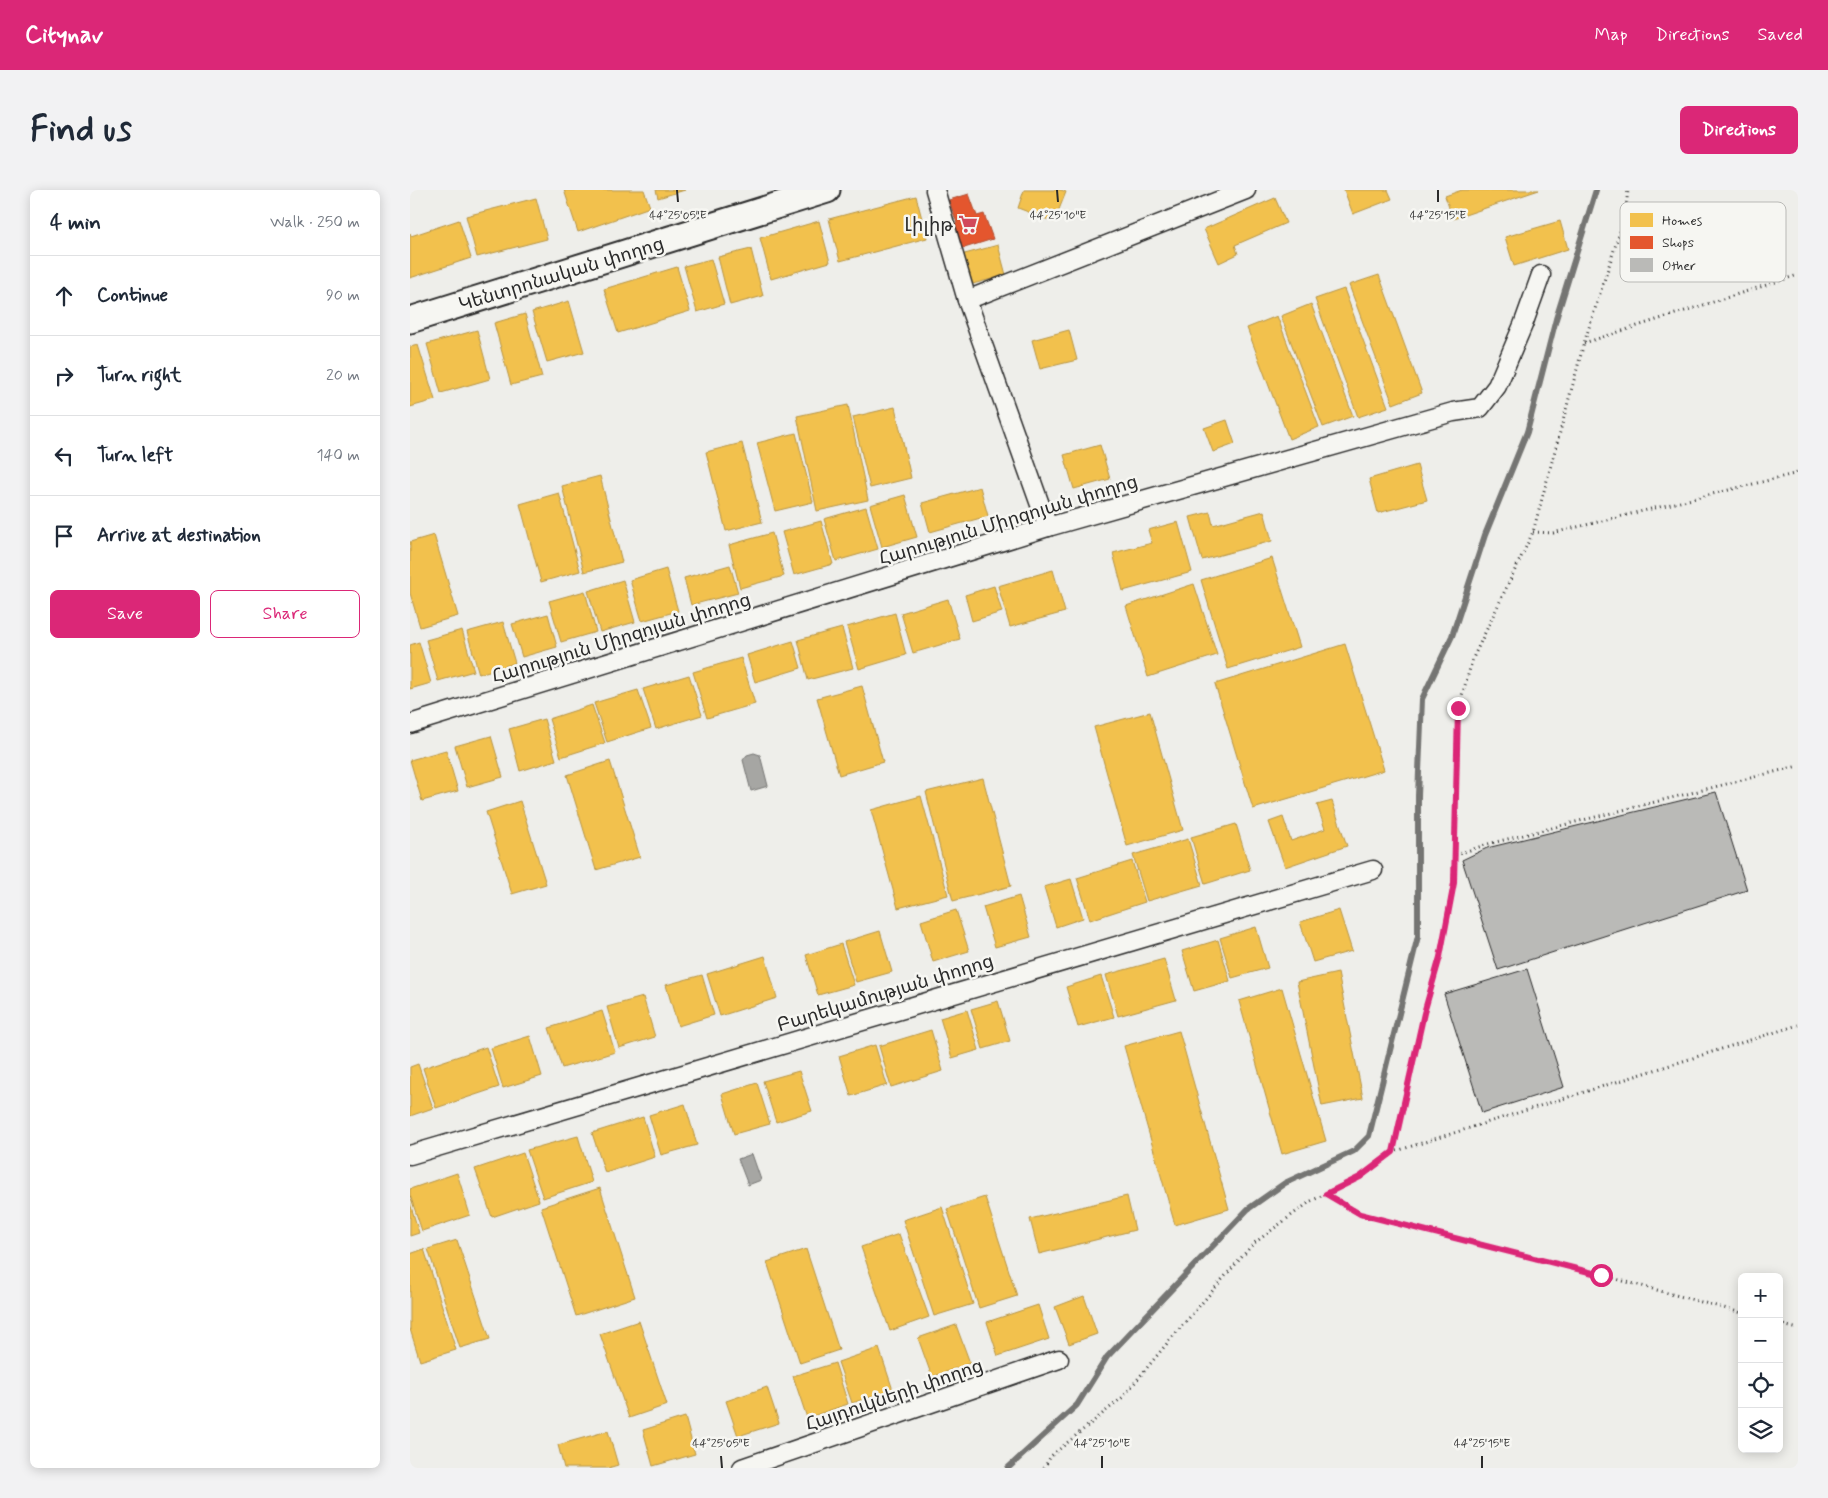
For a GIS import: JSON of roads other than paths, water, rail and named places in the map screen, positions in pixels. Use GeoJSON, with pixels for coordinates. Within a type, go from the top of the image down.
{"type":"FeatureCollection","features":[{"type":"Feature","properties":{"kind":"main road","name":"Կենտրոնական փողոց"},"geometry":{"type":"LineString","coordinates":[[410,320],[827,190]]}},
{"type":"Feature","properties":{"kind":"street"},"geometry":{"type":"LineString","coordinates":[[935,190],[967,300],[1048,528]]}},
{"type":"Feature","properties":{"kind":"street"},"geometry":{"type":"LineString","coordinates":[[967,300],[1246,190]]}},
{"type":"Feature","properties":{"kind":"street","name":"Հարություն Միրզոյան փողոց"},"geometry":{"type":"LineString","coordinates":[[410,724],[1048,528],[1453,412],[1480,408],[1497,386],[1524,325],[1541,275]]}},
{"type":"Feature","properties":{"kind":"street","name":"Բարեկամության փողոց"},"geometry":{"type":"LineString","coordinates":[[410,1155],[1373,870]]}},
{"type":"Feature","properties":{"kind":"street","name":"Հայդուկների փողոց"},"geometry":{"type":"LineString","coordinates":[[742,1468],[1059,1359]]}},
{"type":"Feature","properties":{"kind":"waterway"},"geometry":{"type":"LineString","coordinates":[[1008,1468],[1077,1405],[1107,1357],[1248,1209],[1285,1183],[1354,1151],[1369,1136],[1418,936],[1418,796],[1422,699],[1452,636],[1485,535],[1527,432],[1556,319],[1596,190]]}},
{"type":"Feature","properties":{"kind":"place","name":"Լիլիթ"},"geometry":{"type":"Point","coordinates":[968,224]}}]}
